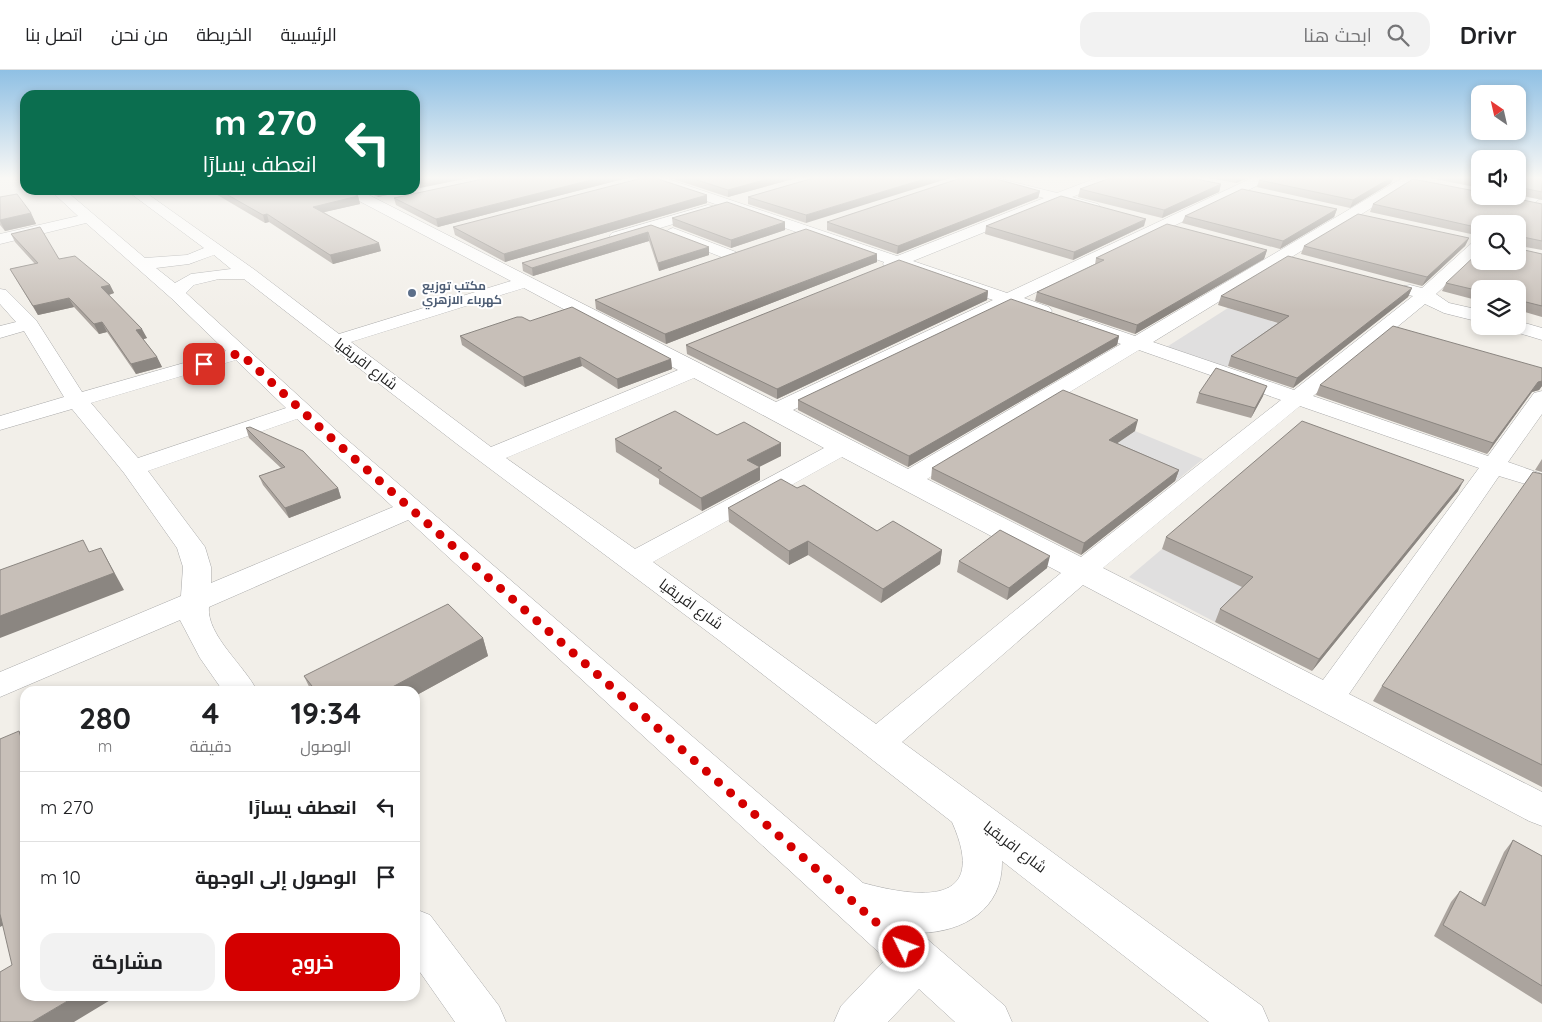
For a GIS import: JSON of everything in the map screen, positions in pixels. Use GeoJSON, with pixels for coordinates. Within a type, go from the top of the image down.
{"type":"FeatureCollection","features":[{"type":"Feature","properties":{"kind":"street"},"geometry":{"type":"LineString","coordinates":[[0,239],[74,221]]}},
{"type":"Feature","properties":{"kind":"street"},"geometry":{"type":"LineString","coordinates":[[93,221],[142,263],[301,410],[989,1022]]}},
{"type":"Feature","properties":{"kind":"street","name":"شارع افريقيا"},"geometry":{"type":"LineString","coordinates":[[177,221],[877,743],[1246,1022]]}},
{"type":"Feature","properties":{"kind":"street"},"geometry":{"type":"LineString","coordinates":[[424,221],[517,272],[673,350],[696,370],[1542,810]]}},
{"type":"Feature","properties":{"kind":"street"},"geometry":{"type":"LineString","coordinates":[[606,240],[668,221]]}},
{"type":"Feature","properties":{"kind":"street"},"geometry":{"type":"LineString","coordinates":[[782,221],[1542,482]]}},
{"type":"Feature","properties":{"kind":"street"},"geometry":{"type":"LineString","coordinates":[[782,239],[834,221]]}},
{"type":"Feature","properties":{"kind":"street"},"geometry":{"type":"LineString","coordinates":[[870,272],[998,221]]}},
{"type":"Feature","properties":{"kind":"street"},"geometry":{"type":"LineString","coordinates":[[1149,221],[1188,232]]}},
{"type":"Feature","properties":{"kind":"street"},"geometry":{"type":"LineString","coordinates":[[774,411],[1009,300],[1167,221]]}},
{"type":"Feature","properties":{"kind":"street"},"geometry":{"type":"LineString","coordinates":[[908,480],[1282,256],[1352,221]]}},
{"type":"Feature","properties":{"kind":"street"},"geometry":{"type":"LineString","coordinates":[[653,226],[730,256]]}},
{"type":"Feature","properties":{"kind":"street"},"geometry":{"type":"LineString","coordinates":[[877,743],[1082,571],[1426,294],[1471,245]]}},
{"type":"Feature","properties":{"kind":"street"},"geometry":{"type":"LineString","coordinates":[[142,263],[188,259],[204,254],[214,248]]}},
{"type":"Feature","properties":{"kind":"street"},"geometry":{"type":"LineString","coordinates":[[712,262],[748,250]]}},
{"type":"Feature","properties":{"kind":"street"},"geometry":{"type":"LineString","coordinates":[[1262,251],[1306,262]]}},
{"type":"Feature","properties":{"kind":"street"},"geometry":{"type":"LineString","coordinates":[[335,341],[517,272]]}},
{"type":"Feature","properties":{"kind":"street"},"geometry":{"type":"LineString","coordinates":[[176,294],[181,285],[195,278],[214,275],[249,274]]}},
{"type":"Feature","properties":{"kind":"street"},"geometry":{"type":"LineString","coordinates":[[1392,285],[1426,294],[1429,300],[1438,304],[1471,313]]}},
{"type":"Feature","properties":{"kind":"street"},"geometry":{"type":"LineString","coordinates":[[0,294],[30,324],[77,400],[132,468],[191,547],[197,567],[197,586],[193,615],[201,635],[237,686]]}},
{"type":"Feature","properties":{"kind":"street"},"geometry":{"type":"LineString","coordinates":[[0,332],[30,324]]}},
{"type":"Feature","properties":{"kind":"street"},"geometry":{"type":"LineString","coordinates":[[1526,329],[1542,334]]}},
{"type":"Feature","properties":{"kind":"street"},"geometry":{"type":"LineString","coordinates":[[0,423],[240,353]]}},
{"type":"Feature","properties":{"kind":"street"},"geometry":{"type":"LineString","coordinates":[[490,456],[696,370]]}},
{"type":"Feature","properties":{"kind":"street"},"geometry":{"type":"LineString","coordinates":[[1328,698],[1542,398]]}},
{"type":"Feature","properties":{"kind":"street"},"geometry":{"type":"LineString","coordinates":[[132,468],[301,410]]}},
{"type":"Feature","properties":{"kind":"street"},"geometry":{"type":"LineString","coordinates":[[633,562],[843,447]]}},
{"type":"Feature","properties":{"kind":"street"},"geometry":{"type":"LineString","coordinates":[[0,685],[412,509]]}},
{"type":"Feature","properties":{"kind":"street"},"geometry":{"type":"LineString","coordinates":[[852,900],[912,913],[943,912],[960,905],[974,894],[980,881],[983,867],[978,838],[966,810]]}},
{"type":"Feature","properties":{"kind":"street"},"geometry":{"type":"LineString","coordinates":[[420,936],[483,1022]]}},
{"type":"Feature","properties":{"kind":"street"},"geometry":{"type":"LineString","coordinates":[[857,1022],[917,958]]}},
{"type":"Feature","properties":{"kind":"shaded area"},"geometry":{"type":"Polygon","coordinates":[[[1228,308],[1347,344],[1267,339],[1225,368],[1165,348],[1228,308]]]}},
{"type":"Feature","properties":{"kind":"shaded area"},"geometry":{"type":"Polygon","coordinates":[[[1135,431],[1203,459],[1176,481],[1106,451],[1135,431]]]}},
{"type":"Feature","properties":{"kind":"shaded area"},"geometry":{"type":"Polygon","coordinates":[[[1162,549],[1247,589],[1215,622],[1129,577],[1162,549]]]}},
{"type":"Feature","properties":{"kind":"building"},"geometry":{"type":"Polygon","coordinates":[[[278,221],[339,221],[379,243],[330,255],[278,221]]]}},
{"type":"Feature","properties":{"kind":"building"},"geometry":{"type":"Polygon","coordinates":[[[475,221],[616,221],[504,254],[453,227],[475,221]]]}},
{"type":"Feature","properties":{"kind":"building"},"geometry":{"type":"Polygon","coordinates":[[[681,221],[785,222],[731,240],[681,221]]]}},
{"type":"Feature","properties":{"kind":"building"},"geometry":{"type":"Polygon","coordinates":[[[829,221],[961,221],[898,246],[827,222],[829,221]]]}},
{"type":"Feature","properties":{"kind":"building"},"geometry":{"type":"Polygon","coordinates":[[[997,221],[1141,221],[1074,252],[986,226],[997,221]]]}},
{"type":"Feature","properties":{"kind":"building"},"geometry":{"type":"Polygon","coordinates":[[[1206,221],[1316,221],[1283,241],[1206,221]]]}},
{"type":"Feature","properties":{"kind":"building"},"geometry":{"type":"Polygon","coordinates":[[[1345,221],[1392,221],[1469,238],[1427,277],[1304,246],[1345,221]]]}},
{"type":"Feature","properties":{"kind":"building"},"geometry":{"type":"Polygon","coordinates":[[[1451,221],[1471,221],[1471,226],[1451,221]]]}},
{"type":"Feature","properties":{"kind":"building"},"geometry":{"type":"Polygon","coordinates":[[[1526,221],[1542,221],[1542,241],[1526,238],[1526,221]]]}},
{"type":"Feature","properties":{"kind":"building"},"geometry":{"type":"Polygon","coordinates":[[[1167,224],[1267,250],[1137,325],[1037,292],[1104,260],[1096,258],[1167,224]]]}},
{"type":"Feature","properties":{"kind":"building"},"geometry":{"type":"Polygon","coordinates":[[[651,225],[709,247],[658,263],[648,232],[532,268],[522,263],[651,225]]]}},
{"type":"Feature","properties":{"kind":"building"},"geometry":{"type":"Polygon","coordinates":[[[40,227],[59,259],[75,256],[110,285],[101,287],[142,329],[136,330],[157,357],[131,364],[102,322],[94,324],[69,298],[33,306],[10,269],[38,263],[11,234],[40,227]]]}},
{"type":"Feature","properties":{"kind":"building"},"geometry":{"type":"Polygon","coordinates":[[[806,229],[877,254],[665,334],[595,300],[806,229]]]}},
{"type":"Feature","properties":{"kind":"building"},"geometry":{"type":"Polygon","coordinates":[[[1526,250],[1542,254],[1542,306],[1526,302],[1526,280],[1471,280],[1471,289],[1446,283],[1471,259],[1471,270],[1526,270],[1526,250]]]}},
{"type":"Feature","properties":{"kind":"building"},"geometry":{"type":"Polygon","coordinates":[[[1288,256],[1412,288],[1297,378],[1231,356],[1289,316],[1221,296],[1288,256]]]}},
{"type":"Feature","properties":{"kind":"building"},"geometry":{"type":"Polygon","coordinates":[[[899,260],[988,291],[777,389],[686,345],[899,260]]]}},
{"type":"Feature","properties":{"kind":"building"},"geometry":{"type":"Polygon","coordinates":[[[1011,299],[1119,336],[909,456],[798,400],[1011,299]]]}},
{"type":"Feature","properties":{"kind":"building"},"geometry":{"type":"Polygon","coordinates":[[[572,307],[671,359],[617,379],[580,357],[523,377],[460,336],[517,317],[530,321],[572,307]]]}},
{"type":"Feature","properties":{"kind":"building"},"geometry":{"type":"Polygon","coordinates":[[[1393,326],[1542,368],[1542,381],[1538,382],[1493,443],[1320,385],[1393,326]]]}},
{"type":"Feature","properties":{"kind":"building"},"geometry":{"type":"Polygon","coordinates":[[[1216,368],[1267,386],[1255,408],[1199,393],[1216,368]]]}},
{"type":"Feature","properties":{"kind":"building"},"geometry":{"type":"Polygon","coordinates":[[[1063,390],[1138,420],[1109,440],[1179,470],[1084,543],[932,468],[1063,390]]]}},
{"type":"Feature","properties":{"kind":"building"},"geometry":{"type":"Polygon","coordinates":[[[675,411],[717,435],[744,422],[781,443],[747,460],[760,467],[701,498],[658,470],[662,468],[615,439],[675,411]]]}},
{"type":"Feature","properties":{"kind":"building"},"geometry":{"type":"Polygon","coordinates":[[[1302,421],[1464,480],[1319,659],[1220,609],[1253,577],[1166,537],[1302,421]]]}},
{"type":"Feature","properties":{"kind":"building"},"geometry":{"type":"Polygon","coordinates":[[[250,427],[303,451],[338,488],[285,508],[259,476],[285,467],[246,428],[250,427]]]}},
{"type":"Feature","properties":{"kind":"building"},"geometry":{"type":"Polygon","coordinates":[[[1533,472],[1542,474],[1542,765],[1382,686],[1533,472]]]}},
{"type":"Feature","properties":{"kind":"building"},"geometry":{"type":"Polygon","coordinates":[[[781,479],[797,488],[804,485],[877,531],[893,521],[942,550],[883,589],[808,541],[789,551],[728,508],[781,479]]]}},
{"type":"Feature","properties":{"kind":"building"},"geometry":{"type":"Polygon","coordinates":[[[1000,530],[1050,556],[1009,588],[959,561],[1000,530]]]}},
{"type":"Feature","properties":{"kind":"building"},"geometry":{"type":"Polygon","coordinates":[[[83,540],[89,552],[101,548],[114,573],[0,616],[0,570],[83,540]]]}},
{"type":"Feature","properties":{"kind":"building"},"geometry":{"type":"Polygon","coordinates":[[[448,604],[483,638],[394,686],[312,686],[304,676],[448,604]]]}},
{"type":"Feature","properties":{"kind":"building"},"geometry":{"type":"Polygon","coordinates":[[[19,731],[20,1001],[68,1001],[32,1022],[0,1022],[0,972],[12,965],[0,914],[0,739],[19,731]]]}},
{"type":"Feature","properties":{"kind":"building"},"geometry":{"type":"Polygon","coordinates":[[[1513,840],[1542,856],[1542,986],[1443,925],[1460,891],[1485,906],[1513,840]]]}},
{"type":"Feature","properties":{"kind":"place","name":"مكتب توزيع كهرباء الازهري"},"geometry":{"type":"Point","coordinates":[412,293]}},
{"type":"Feature","properties":{"kind":"route"},"geometry":{"type":"LineString","coordinates":[[204,364],[240,353],[329,436],[904,947]]}}]}
